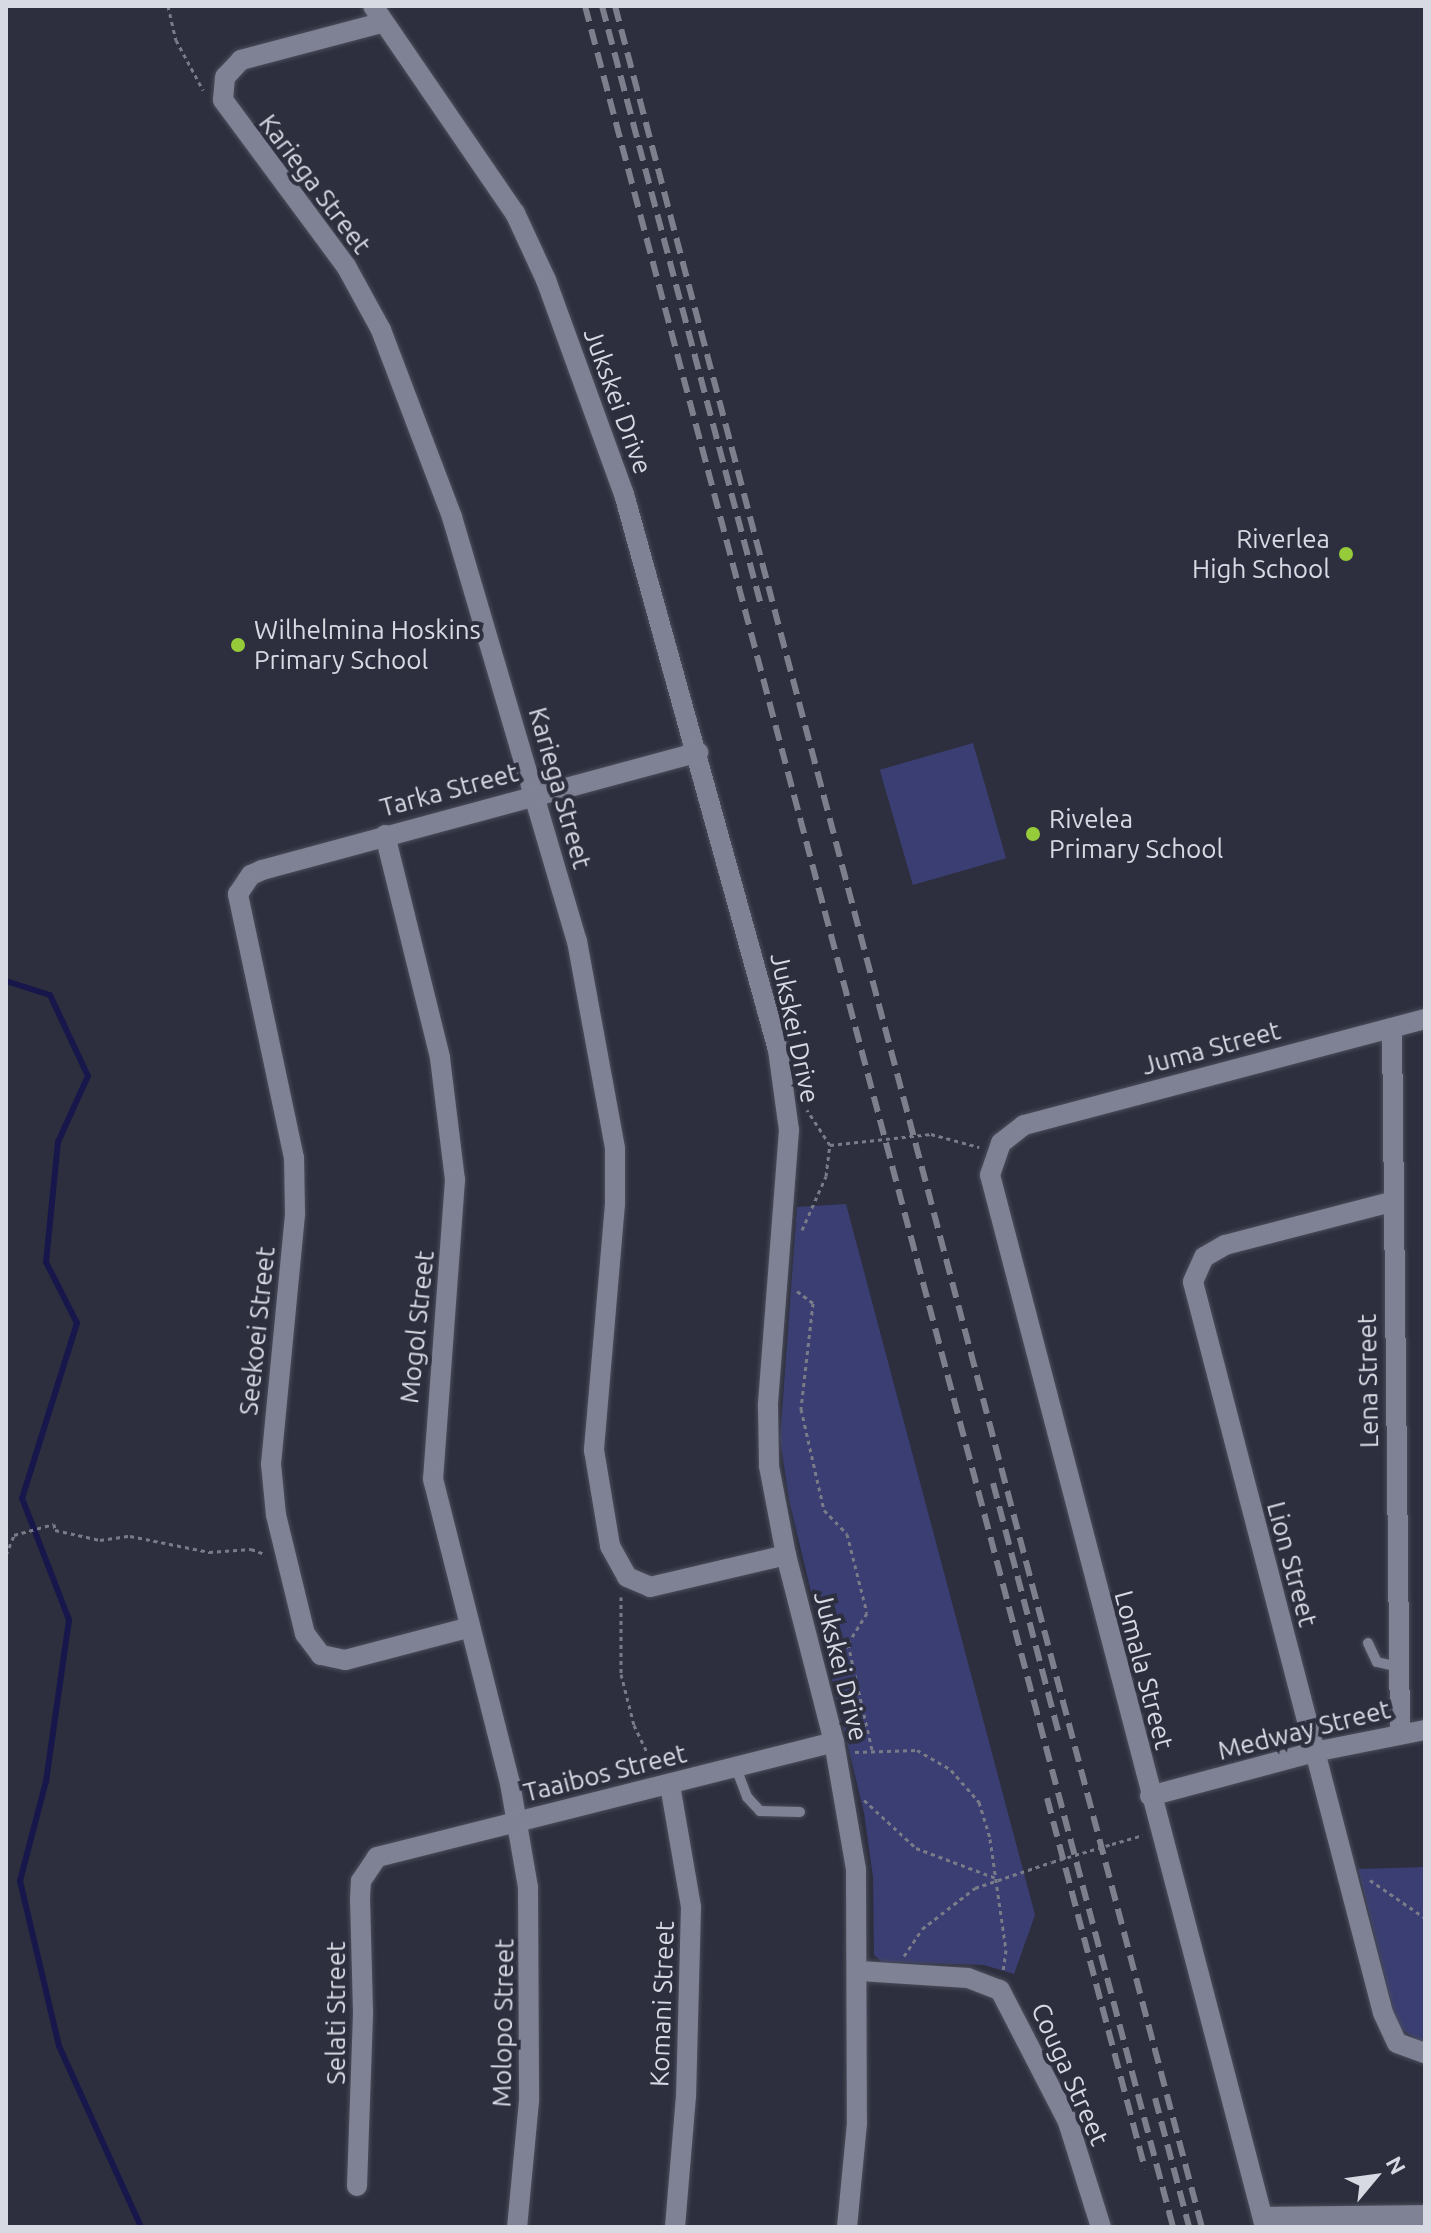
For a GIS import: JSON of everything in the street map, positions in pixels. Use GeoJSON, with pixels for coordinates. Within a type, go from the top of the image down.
{"type":"FeatureCollection","features":[{"type":"Feature","properties":{"kind":"street"},"geometry":{"type":"LineString","coordinates":[[223,100],[225,77],[241,60],[377,14]]}},
{"type":"Feature","properties":{"kind":"street","name":"Jukskei Drive"},"geometry":{"type":"LineString","coordinates":[[377,14],[478,154],[529,241],[624,494],[698,752],[785,1086],[789,1143],[768,1439],[786,1555],[835,1749],[856,1869],[860,1971],[854,2181],[847,2227]]}},
{"type":"Feature","properties":{"kind":"street","name":"Kariega Street"},"geometry":{"type":"LineString","coordinates":[[223,100],[314,221],[372,310],[452,517],[536,793],[577,941],[615,1149],[615,1204],[594,1450],[603,1522],[627,1577]]}},
{"type":"Feature","properties":{"kind":"street","name":"Tarka Street"},"geometry":{"type":"LineString","coordinates":[[262,870],[536,793],[698,752]]}},
{"type":"Feature","properties":{"kind":"street","name":"Mogol Street"},"geometry":{"type":"LineString","coordinates":[[385,835],[440,1058],[452,1151],[453,1229],[432,1459],[436,1498],[517,1821]]}},
{"type":"Feature","properties":{"kind":"street","name":"Seekoei Street"},"geometry":{"type":"LineString","coordinates":[[262,870],[245,881],[238,902],[294,1158],[295,1213],[271,1464],[284,1548],[305,1634],[331,1660],[467,1628]]}},
{"type":"Feature","properties":{"kind":"street","name":"Juma Street"},"geometry":{"type":"LineString","coordinates":[[993,1157],[1012,1131],[1425,1019]]}},
{"type":"Feature","properties":{"kind":"street","name":"Lena Street"},"geometry":{"type":"LineString","coordinates":[[1392,1028],[1391,1202],[1400,1732]]}},
{"type":"Feature","properties":{"kind":"street","name":"Lomala Street"},"geometry":{"type":"LineString","coordinates":[[993,1157],[993,1196],[1264,2222]]}},
{"type":"Feature","properties":{"kind":"street","name":"Lion Street"},"geometry":{"type":"LineString","coordinates":[[1391,1202],[1225,1245],[1204,1257],[1194,1273],[1199,1315],[1392,2033],[1405,2049],[1425,2053]]}},
{"type":"Feature","properties":{"kind":"street"},"geometry":{"type":"LineString","coordinates":[[627,1577],[642,1586],[658,1587],[786,1555]]}},
{"type":"Feature","properties":{"kind":"street","name":"Medway Street"},"geometry":{"type":"LineString","coordinates":[[1150,1796],[1314,1752],[1400,1732],[1425,1730]]}},
{"type":"Feature","properties":{"kind":"street","name":"Taaibos Street"},"geometry":{"type":"LineString","coordinates":[[388,1851],[736,1768],[835,1749]]}},
{"type":"Feature","properties":{"kind":"street","name":"Komani Street"},"geometry":{"type":"LineString","coordinates":[[670,1785],[691,1907],[686,2096],[675,2227]]}},
{"type":"Feature","properties":{"kind":"street","name":"Molopo Street"},"geometry":{"type":"LineString","coordinates":[[517,1821],[530,1912],[529,2101],[517,2227]]}},
{"type":"Feature","properties":{"kind":"street","name":"Selati Street"},"geometry":{"type":"LineString","coordinates":[[357,2186],[362,2098],[361,1881],[368,1867],[388,1851]]}},
{"type":"Feature","properties":{"kind":"street","name":"Couga Street"},"geometry":{"type":"LineString","coordinates":[[860,1971],[968,1978],[1000,1990],[1068,2122],[1101,2227]]}},
{"type":"Feature","properties":{"kind":"street"},"geometry":{"type":"LineString","coordinates":[[1264,2222],[1425,2215]]}},
{"type":"Feature","properties":{"kind":"lane"},"geometry":{"type":"LineString","coordinates":[[1368,1643],[1377,1662],[1399,1667]]}},
{"type":"Feature","properties":{"kind":"lane"},"geometry":{"type":"LineString","coordinates":[[736,1768],[747,1797],[760,1811],[800,1812]]}},
{"type":"Feature","properties":{"kind":"path"},"geometry":{"type":"LineString","coordinates":[[168,6],[194,79],[210,100],[223,100]]}},
{"type":"Feature","properties":{"kind":"path"},"geometry":{"type":"LineString","coordinates":[[781,1245],[807,1226],[826,1176],[830,1145],[799,1096]]}},
{"type":"Feature","properties":{"kind":"path"},"geometry":{"type":"LineString","coordinates":[[830,1145],[931,1134],[975,1145],[993,1157]]}},
{"type":"Feature","properties":{"kind":"path"},"geometry":{"type":"LineString","coordinates":[[778,1276],[813,1303],[801,1409],[824,1510],[847,1534],[867,1613],[848,1644],[872,1750]]}},
{"type":"Feature","properties":{"kind":"path"},"geometry":{"type":"LineString","coordinates":[[6,1555],[14,1535],[54,1524],[55,1530],[100,1540],[130,1536],[209,1552],[251,1549],[262,1555],[284,1548]]}},
{"type":"Feature","properties":{"kind":"path"},"geometry":{"type":"LineString","coordinates":[[627,1577],[620,1599],[621,1674],[645,1750],[670,1785]]}},
{"type":"Feature","properties":{"kind":"path"},"geometry":{"type":"LineString","coordinates":[[835,1749],[917,1750],[951,1770],[979,1802],[996,1878],[1006,1950],[1000,1990]]}},
{"type":"Feature","properties":{"kind":"path"},"geometry":{"type":"LineString","coordinates":[[841,1779],[916,1848],[996,1878]]}},
{"type":"Feature","properties":{"kind":"path"},"geometry":{"type":"LineString","coordinates":[[893,1973],[922,1929],[996,1878],[1134,1838]]}},
{"type":"Feature","properties":{"kind":"path"},"geometry":{"type":"LineString","coordinates":[[1344,1861],[1425,1918]]}},
{"type":"Feature","properties":{"kind":"shaded area"},"geometry":{"type":"Polygon","coordinates":[[[973,743],[1006,858],[913,885],[880,770],[973,743]]]}},
{"type":"Feature","properties":{"kind":"shaded area"},"geometry":{"type":"Polygon","coordinates":[[[846,1204],[1035,1915],[1014,1974],[984,1965],[882,1962],[874,1955],[873,1877],[864,1813],[789,1500],[780,1439],[797,1207],[846,1204]]]}},
{"type":"Feature","properties":{"kind":"shaded area"},"geometry":{"type":"Polygon","coordinates":[[[1425,1867],[1425,2045],[1397,2026],[1358,1869],[1425,1867]]]}},
{"type":"Feature","properties":{"kind":"waterway"},"geometry":{"type":"LineString","coordinates":[[6,981],[50,995],[88,1076],[58,1142],[46,1262],[77,1323],[22,1498],[69,1620],[46,1781],[20,1881],[59,2046],[141,2227]]}},
{"type":"Feature","properties":{"kind":"railway"},"geometry":{"type":"LineString","coordinates":[[585,6],[1173,2227]]}},
{"type":"Feature","properties":{"kind":"railway"},"geometry":{"type":"LineString","coordinates":[[602,6],[762,609]]}},
{"type":"Feature","properties":{"kind":"railway"},"geometry":{"type":"LineString","coordinates":[[615,6],[1202,2227]]}},
{"type":"Feature","properties":{"kind":"railway"},"geometry":{"type":"LineString","coordinates":[[993,1483],[1059,1735]]}},
{"type":"Feature","properties":{"kind":"railway"},"geometry":{"type":"LineString","coordinates":[[1047,1798],[1145,2169]]}},
{"type":"Feature","properties":{"kind":"railway"},"geometry":{"type":"LineString","coordinates":[[1155,2098],[1189,2227]]}},
{"type":"Feature","properties":{"kind":"place","name":"Riverlea High School"},"geometry":{"type":"Point","coordinates":[1346,554]}},
{"type":"Feature","properties":{"kind":"place","name":"Wilhelmina Hoskins Primary School"},"geometry":{"type":"Point","coordinates":[238,645]}},
{"type":"Feature","properties":{"kind":"place","name":"Rivelea Primary School"},"geometry":{"type":"Point","coordinates":[1033,834]}}]}
